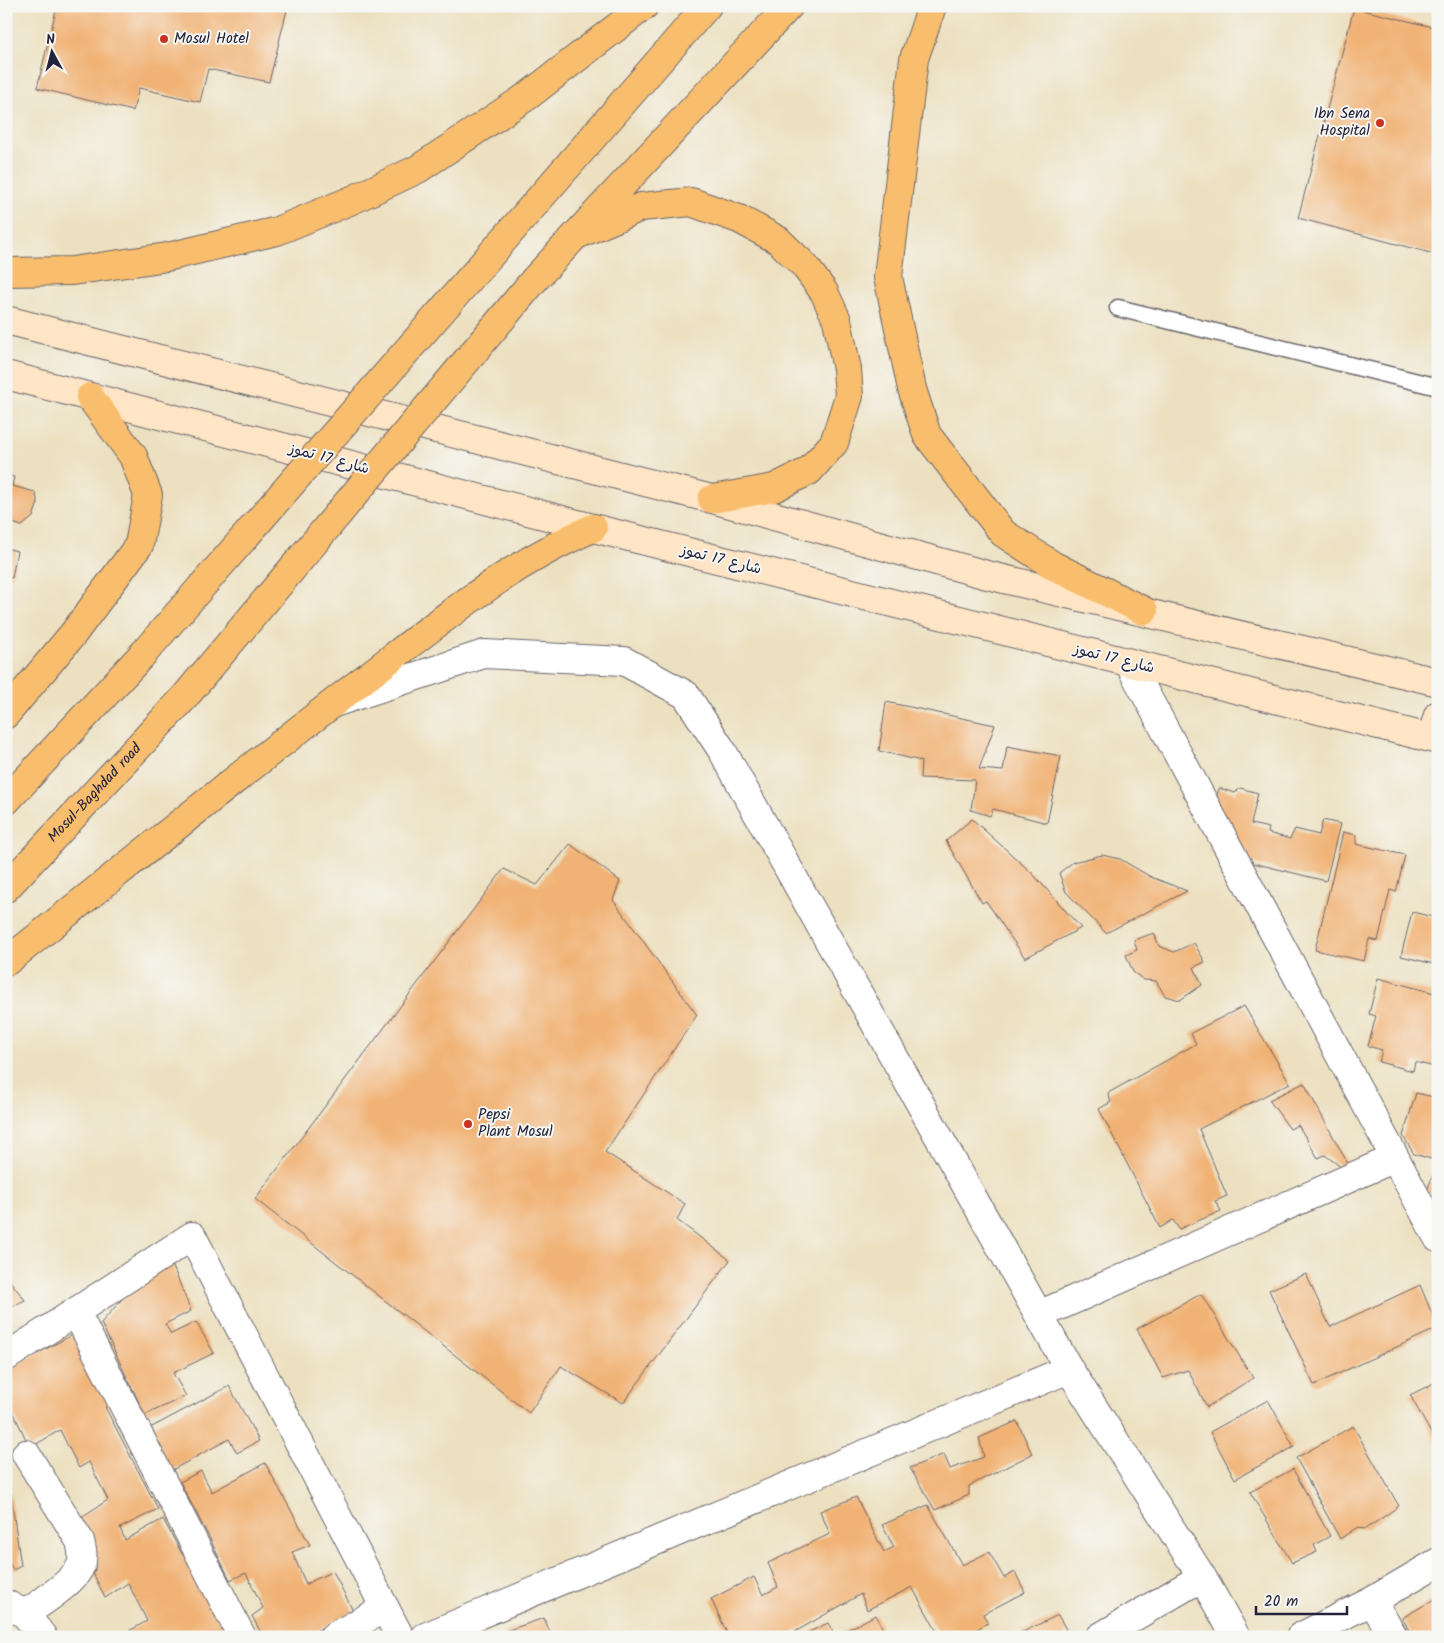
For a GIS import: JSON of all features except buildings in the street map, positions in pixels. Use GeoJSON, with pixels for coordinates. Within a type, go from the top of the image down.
{"type":"FeatureCollection","features":[{"type":"Feature","properties":{"kind":"highway"},"geometry":{"type":"LineString","coordinates":[[6,272],[72,271],[166,258],[277,231],[335,207],[418,169],[529,95],[644,6]]}},
{"type":"Feature","properties":{"kind":"highway"},"geometry":{"type":"LineString","coordinates":[[6,801],[142,654],[707,6]]}},
{"type":"Feature","properties":{"kind":"highway","name":"Mosul-Baghdad road"},"geometry":{"type":"LineString","coordinates":[[6,888],[182,699],[535,279],[579,234],[789,6]]}},
{"type":"Feature","properties":{"kind":"highway"},"geometry":{"type":"LineString","coordinates":[[932,6],[914,58],[888,276],[912,389],[927,435],[1004,533],[1054,566],[1144,611]]}},
{"type":"Feature","properties":{"kind":"highway"},"geometry":{"type":"LineString","coordinates":[[579,234],[641,207],[691,202],[738,219],[778,240],[804,265],[824,292],[837,320],[847,370],[848,396],[834,443],[809,471],[774,488],[712,499]]}},
{"type":"Feature","properties":{"kind":"highway"},"geometry":{"type":"LineString","coordinates":[[6,714],[73,634],[139,545],[148,495],[133,456],[90,397]]}},
{"type":"Feature","properties":{"kind":"highway"},"geometry":{"type":"LineString","coordinates":[[6,962],[333,703],[482,590],[558,542],[593,528]]}},
{"type":"Feature","properties":{"kind":"main road"},"geometry":{"type":"LineString","coordinates":[[6,320],[712,499],[987,575],[1438,682]]}},
{"type":"Feature","properties":{"kind":"main road","name":"شارع 17 تموز"},"geometry":{"type":"LineString","coordinates":[[6,375],[593,528],[1129,663],[1436,731]]}},
{"type":"Feature","properties":{"kind":"street"},"geometry":{"type":"LineString","coordinates":[[333,703],[484,654],[624,661],[686,696],[723,752],[1039,1315],[1070,1368],[1202,1577],[1236,1637]]}},
{"type":"Feature","properties":{"kind":"street"},"geometry":{"type":"LineString","coordinates":[[1129,663],[1438,1238]]}},
{"type":"Feature","properties":{"kind":"street"},"geometry":{"type":"LineString","coordinates":[[1039,1315],[1395,1158]]}},
{"type":"Feature","properties":{"kind":"street"},"geometry":{"type":"LineString","coordinates":[[6,1357],[192,1236],[400,1637]]}},
{"type":"Feature","properties":{"kind":"street"},"geometry":{"type":"LineString","coordinates":[[76,1312],[242,1637]]}},
{"type":"Feature","properties":{"kind":"street"},"geometry":{"type":"LineString","coordinates":[[425,1637],[1070,1368]]}},
{"type":"Feature","properties":{"kind":"street"},"geometry":{"type":"LineString","coordinates":[[26,1454],[80,1541],[83,1552],[82,1563],[76,1574],[16,1609],[43,1637]]}},
{"type":"Feature","properties":{"kind":"street"},"geometry":{"type":"LineString","coordinates":[[1300,1637],[1372,1601],[1438,1562]]}},
{"type":"Feature","properties":{"kind":"street"},"geometry":{"type":"LineString","coordinates":[[1113,1633],[1202,1577]]}},
{"type":"Feature","properties":{"kind":"street"},"geometry":{"type":"LineString","coordinates":[[1372,1601],[1394,1637]]}},
{"type":"Feature","properties":{"kind":"street"},"geometry":{"type":"LineString","coordinates":[[333,1637],[385,1608]]}},
{"type":"Feature","properties":{"kind":"lane"},"geometry":{"type":"LineString","coordinates":[[1118,308],[1438,388]]}},
{"type":"Feature","properties":{"kind":"place","name":"Mosul Hotel"},"geometry":{"type":"Point","coordinates":[164,39]}},
{"type":"Feature","properties":{"kind":"place","name":"Ibn Sena Hospital"},"geometry":{"type":"Point","coordinates":[1380,123]}},
{"type":"Feature","properties":{"kind":"place","name":"Pepsi Plant Mosul"},"geometry":{"type":"Point","coordinates":[468,1124]}}]}
